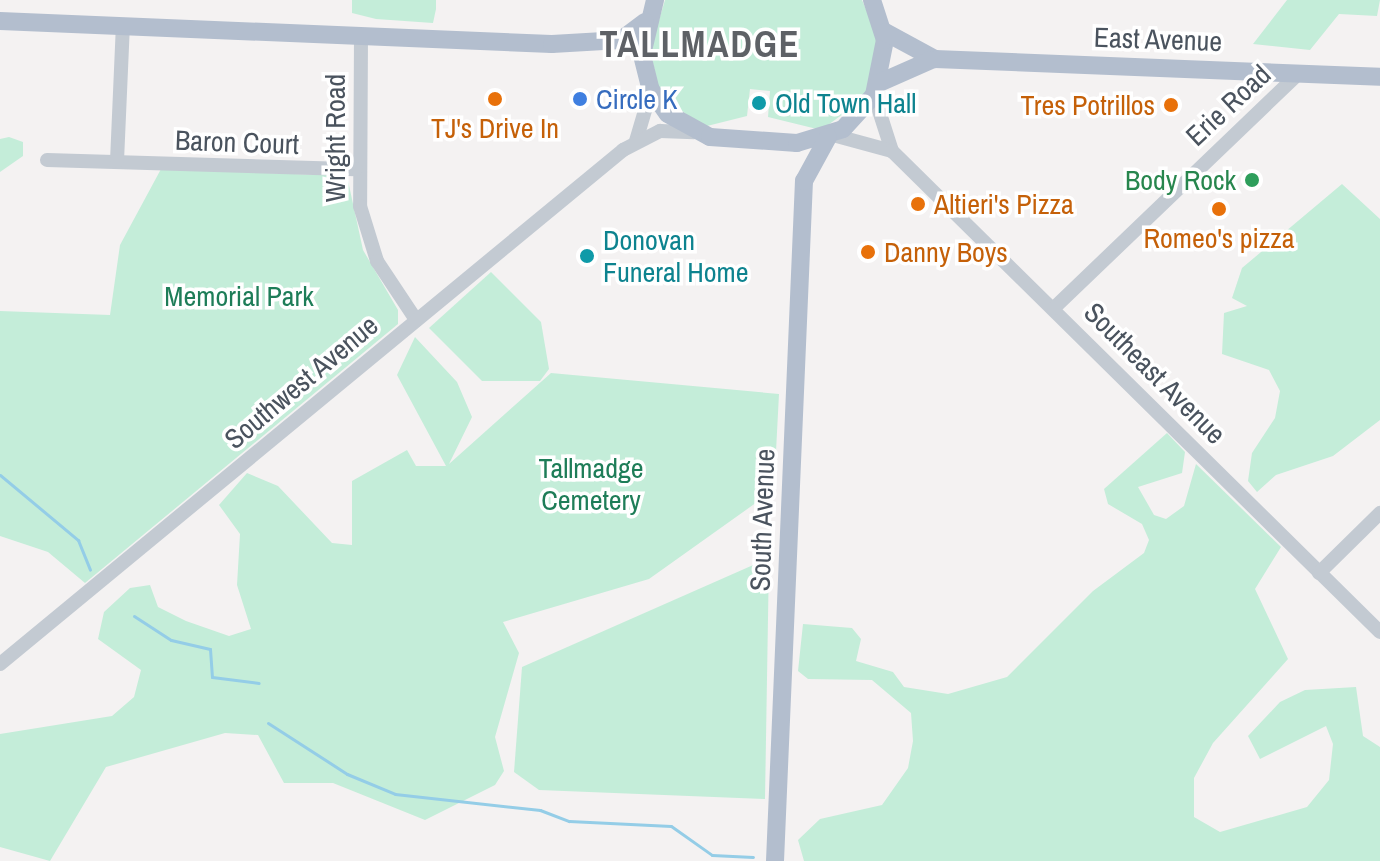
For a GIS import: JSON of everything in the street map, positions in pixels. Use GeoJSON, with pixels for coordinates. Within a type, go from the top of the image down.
{"type":"FeatureCollection","features":[{"type":"Feature","properties":{"kind":"main road"},"geometry":{"type":"LineString","coordinates":[[655,0],[645,22],[645,70],[651,90],[694,132],[770,142],[831,136]]}},
{"type":"Feature","properties":{"kind":"main road"},"geometry":{"type":"LineString","coordinates":[[877,3],[885,32],[877,89]]}},
{"type":"Feature","properties":{"kind":"main road"},"geometry":{"type":"LineString","coordinates":[[0,21],[552,44],[621,40],[645,22]]}},
{"type":"Feature","properties":{"kind":"main road","name":"East Avenue"},"geometry":{"type":"LineString","coordinates":[[885,32],[935,59],[1380,77]]}},
{"type":"Feature","properties":{"kind":"main road"},"geometry":{"type":"LineString","coordinates":[[552,44],[629,55],[645,70]]}},
{"type":"Feature","properties":{"kind":"main road","name":"East Avenue"},"geometry":{"type":"LineString","coordinates":[[877,89],[935,59]]}},
{"type":"Feature","properties":{"kind":"main road","name":"South Avenue"},"geometry":{"type":"LineString","coordinates":[[775,861],[804,181],[831,136],[877,89]]}},
{"type":"Feature","properties":{"kind":"main road"},"geometry":{"type":"LineString","coordinates":[[770,142],[796,160],[804,181]]}},
{"type":"Feature","properties":{"kind":"street"},"geometry":{"type":"LineString","coordinates":[[117,161],[123,26]]}},
{"type":"Feature","properties":{"kind":"street","name":"Wright Road"},"geometry":{"type":"LineString","coordinates":[[361,36],[356,169],[377,261],[416,320]]}},
{"type":"Feature","properties":{"kind":"street","name":"Erie Road"},"geometry":{"type":"LineString","coordinates":[[1054,308],[1299,73]]}},
{"type":"Feature","properties":{"kind":"street","name":"Southeast Avenue"},"geometry":{"type":"LineString","coordinates":[[877,89],[892,151]]}},
{"type":"Feature","properties":{"kind":"street"},"geometry":{"type":"LineString","coordinates":[[636,141],[651,90]]}},
{"type":"Feature","properties":{"kind":"street","name":"Southwest Avenue"},"geometry":{"type":"LineString","coordinates":[[0,664],[636,141],[660,131],[694,132]]}},
{"type":"Feature","properties":{"kind":"street","name":"Southeast Avenue"},"geometry":{"type":"LineString","coordinates":[[831,136],[892,151],[1380,632]]}},
{"type":"Feature","properties":{"kind":"street","name":"Baron Court"},"geometry":{"type":"LineString","coordinates":[[47,160],[356,169]]}},
{"type":"Feature","properties":{"kind":"street"},"geometry":{"type":"LineString","coordinates":[[1319,573],[1380,513]]}},
{"type":"Feature","properties":{"kind":"green space"},"geometry":{"type":"Polygon","coordinates":[[[352,0],[436,0],[436,9],[433,23],[376,19],[352,13],[352,0]]]}},
{"type":"Feature","properties":{"kind":"green space"},"geometry":{"type":"Polygon","coordinates":[[[665,0],[862,0],[877,35],[874,78],[861,101],[821,130],[768,117],[770,91],[750,89],[747,116],[703,127],[660,94],[650,50],[665,0]]]}},
{"type":"Feature","properties":{"kind":"green space"},"geometry":{"type":"Polygon","coordinates":[[[1287,0],[1380,0],[1377,16],[1339,14],[1310,50],[1253,44],[1287,0]]]}},
{"type":"Feature","properties":{"kind":"green space"},"geometry":{"type":"Polygon","coordinates":[[[9,137],[23,142],[23,156],[0,172],[0,139],[9,137]]]}},
{"type":"Feature","properties":{"kind":"green space","name":"Memorial Park"},"geometry":{"type":"Polygon","coordinates":[[[161,169],[347,176],[363,250],[398,310],[398,324],[85,583],[48,552],[0,536],[0,311],[110,315],[120,245],[161,169]]]}},
{"type":"Feature","properties":{"kind":"green space"},"geometry":{"type":"Polygon","coordinates":[[[1342,184],[1380,219],[1380,420],[1333,456],[1276,475],[1257,492],[1248,481],[1252,453],[1275,418],[1280,391],[1269,370],[1222,354],[1224,313],[1247,306],[1232,298],[1242,268],[1342,184]]]}},
{"type":"Feature","properties":{"kind":"green space"},"geometry":{"type":"Polygon","coordinates":[[[491,272],[541,322],[549,369],[540,381],[482,381],[429,328],[491,272]]]}},
{"type":"Feature","properties":{"kind":"green space","name":"Tallmadge Cemetery"},"geometry":{"type":"Polygon","coordinates":[[[415,337],[457,382],[472,417],[449,464],[551,373],[779,394],[774,490],[649,579],[503,622],[519,653],[495,737],[504,771],[495,785],[425,820],[333,783],[284,783],[258,735],[225,733],[106,767],[50,861],[0,847],[0,734],[112,716],[134,697],[141,670],[98,639],[104,612],[130,588],[150,585],[158,607],[229,636],[251,629],[237,585],[240,534],[219,505],[247,473],[278,486],[332,543],[352,545],[352,481],[407,450],[416,466],[446,466],[397,375],[415,337]]]}},
{"type":"Feature","properties":{"kind":"green space"},"geometry":{"type":"Polygon","coordinates":[[[1167,433],[1185,452],[1182,473],[1138,487],[1154,515],[1166,519],[1184,506],[1196,464],[1281,547],[1255,589],[1288,659],[1213,743],[1194,778],[1194,817],[1220,832],[1307,807],[1329,780],[1333,744],[1326,726],[1260,759],[1248,736],[1280,702],[1305,690],[1356,687],[1363,736],[1380,747],[1380,861],[804,861],[798,840],[820,819],[882,805],[908,768],[913,741],[911,713],[872,680],[808,679],[798,671],[803,624],[852,628],[861,639],[856,661],[893,672],[904,687],[948,694],[1007,677],[1093,591],[1144,553],[1149,540],[1142,524],[1108,504],[1104,489],[1167,433]]]}},
{"type":"Feature","properties":{"kind":"green space"},"geometry":{"type":"Polygon","coordinates":[[[769,558],[765,799],[539,790],[514,772],[522,667],[769,558]]]}},
{"type":"Feature","properties":{"kind":"waterway"},"geometry":{"type":"LineString","coordinates":[[0,475],[78,540],[90,570]]}},
{"type":"Feature","properties":{"kind":"waterway"},"geometry":{"type":"LineString","coordinates":[[134,616],[171,640],[210,649],[212,677],[259,683]]}},
{"type":"Feature","properties":{"kind":"waterway"},"geometry":{"type":"LineString","coordinates":[[268,723],[347,774],[395,794],[540,810],[569,821],[671,826],[712,855],[753,857]]}},
{"type":"Feature","properties":{"kind":"place","name":"TJ's Drive In"},"geometry":{"type":"Point","coordinates":[495,99]}},
{"type":"Feature","properties":{"kind":"place","name":"Circle K"},"geometry":{"type":"Point","coordinates":[580,99]}},
{"type":"Feature","properties":{"kind":"place","name":"Old Town Hall"},"geometry":{"type":"Point","coordinates":[759,103]}},
{"type":"Feature","properties":{"kind":"place","name":"Tres Potrillos"},"geometry":{"type":"Point","coordinates":[1171,105]}},
{"type":"Feature","properties":{"kind":"place","name":"Body Rock"},"geometry":{"type":"Point","coordinates":[1252,180]}},
{"type":"Feature","properties":{"kind":"place","name":"Altieri's Pizza"},"geometry":{"type":"Point","coordinates":[918,204]}},
{"type":"Feature","properties":{"kind":"place","name":"Romeo's pizza"},"geometry":{"type":"Point","coordinates":[1219,209]}},
{"type":"Feature","properties":{"kind":"place","name":"Danny Boys"},"geometry":{"type":"Point","coordinates":[868,252]}},
{"type":"Feature","properties":{"kind":"place","name":"Donovan Funeral Home"},"geometry":{"type":"Point","coordinates":[587,256]}},
{"type":"Feature","properties":{"kind":"district","name":"TALLMADGE"},"geometry":{"type":"Point","coordinates":[700,45]}}]}
